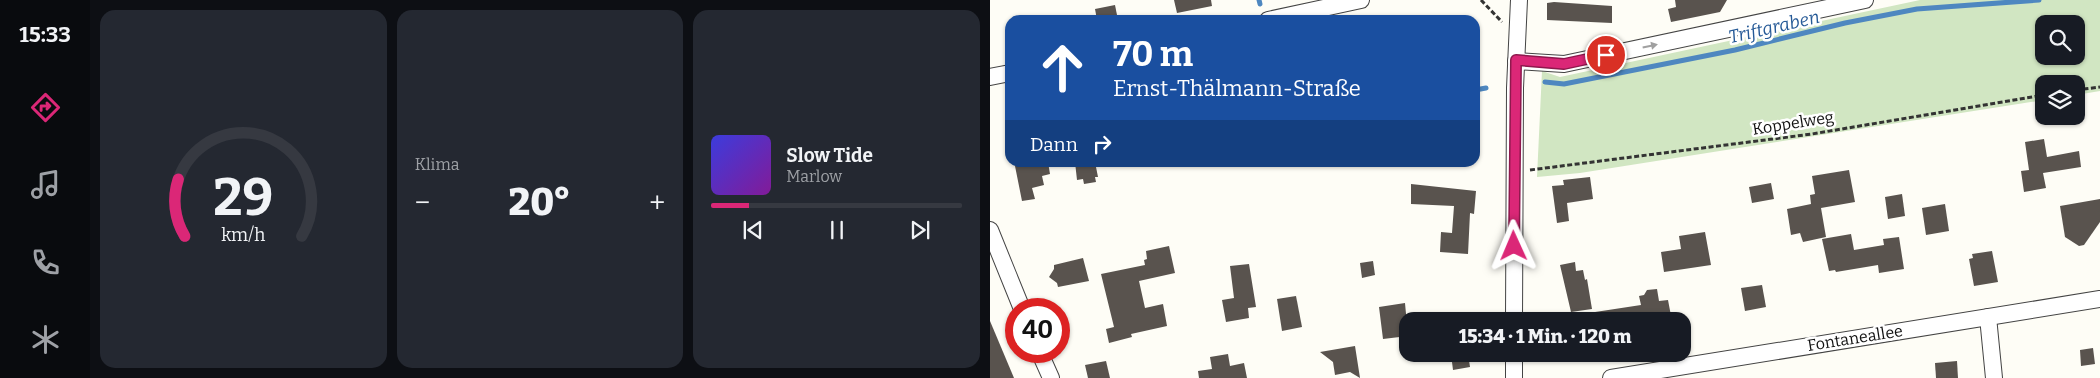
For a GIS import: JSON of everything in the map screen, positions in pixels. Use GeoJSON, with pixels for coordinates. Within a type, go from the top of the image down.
{"type":"FeatureCollection","features":[{"type":"Feature","properties":{"kind":"street"},"geometry":{"type":"LineString","coordinates":[[1291,15],[1361,0]]}},
{"type":"Feature","properties":{"kind":"street"},"geometry":{"type":"LineString","coordinates":[[1514,312],[1518,0]]}},
{"type":"Feature","properties":{"kind":"street"},"geometry":{"type":"LineString","coordinates":[[1516,60],[1564,64],[1864,0]]}},
{"type":"Feature","properties":{"kind":"street"},"geometry":{"type":"LineString","coordinates":[[990,77],[1005,74]]}},
{"type":"Feature","properties":{"kind":"street"},"geometry":{"type":"LineString","coordinates":[[990,230],[1018,298]]}},
{"type":"Feature","properties":{"kind":"street","name":"Fontaneallee"},"geometry":{"type":"LineString","coordinates":[[1611,378],[2100,299]]}},
{"type":"Feature","properties":{"kind":"street"},"geometry":{"type":"LineString","coordinates":[[1988,317],[1994,378]]}},
{"type":"Feature","properties":{"kind":"street"},"geometry":{"type":"LineString","coordinates":[[1514,362],[1514,378]]}},
{"type":"Feature","properties":{"kind":"street"},"geometry":{"type":"LineString","coordinates":[[1044,363],[1051,378]]}},
{"type":"Feature","properties":{"kind":"path"},"geometry":{"type":"LineString","coordinates":[[1481,0],[1502,22]]}},
{"type":"Feature","properties":{"kind":"path"},"geometry":{"type":"LineString","coordinates":[[2085,89],[2100,87]]}},
{"type":"Feature","properties":{"kind":"path","name":"Koppelweg"},"geometry":{"type":"LineString","coordinates":[[1545,169],[1841,129],[2035,97]]}},
{"type":"Feature","properties":{"kind":"green space"},"geometry":{"type":"Polygon","coordinates":[[[1920,0],[2100,0],[2100,91],[2085,94],[2085,75],[2035,75],[2035,101],[1580,173],[1537,177],[1542,71],[1560,77],[1920,0]]]}},
{"type":"Feature","properties":{"kind":"building"},"geometry":{"type":"Polygon","coordinates":[[[1174,0],[1211,0],[1212,6],[1177,13],[1174,0]]]}},
{"type":"Feature","properties":{"kind":"building"},"geometry":{"type":"Polygon","coordinates":[[[1675,0],[1727,0],[1720,12],[1671,22],[1668,9],[1676,7],[1675,0]]]}},
{"type":"Feature","properties":{"kind":"building"},"geometry":{"type":"Polygon","coordinates":[[[1547,3],[1612,6],[1612,23],[1547,20],[1547,3]]]}},
{"type":"Feature","properties":{"kind":"building"},"geometry":{"type":"Polygon","coordinates":[[[1115,5],[1117,15],[1096,15],[1095,9],[1115,5]]]}},
{"type":"Feature","properties":{"kind":"building"},"geometry":{"type":"Polygon","coordinates":[[[2044,139],[2047,157],[2079,151],[2081,167],[2043,173],[2046,188],[2024,192],[2021,171],[2029,170],[2025,142],[2044,139]]]}},
{"type":"Feature","properties":{"kind":"building"},"geometry":{"type":"Polygon","coordinates":[[[1015,167],[1049,167],[1050,174],[1042,176],[1044,185],[1032,188],[1035,199],[1022,201],[1015,167]]]}},
{"type":"Feature","properties":{"kind":"building"},"geometry":{"type":"Polygon","coordinates":[[[1076,167],[1096,167],[1098,177],[1095,177],[1096,182],[1084,184],[1083,179],[1077,180],[1076,167]]]}},
{"type":"Feature","properties":{"kind":"building"},"geometry":{"type":"Polygon","coordinates":[[[1849,170],[1855,202],[1821,208],[1826,237],[1803,242],[1800,233],[1791,235],[1787,209],[1811,204],[1810,195],[1815,194],[1812,176],[1849,170]]]}},
{"type":"Feature","properties":{"kind":"building"},"geometry":{"type":"Polygon","coordinates":[[[1590,177],[1593,199],[1567,203],[1569,221],[1557,223],[1552,186],[1564,185],[1563,180],[1590,177]]]}},
{"type":"Feature","properties":{"kind":"building"},"geometry":{"type":"Polygon","coordinates":[[[1771,183],[1774,199],[1752,203],[1749,187],[1771,183]]]}},
{"type":"Feature","properties":{"kind":"building"},"geometry":{"type":"Polygon","coordinates":[[[1411,184],[1476,191],[1474,214],[1470,213],[1468,254],[1440,252],[1441,232],[1452,233],[1454,206],[1411,204],[1411,184]]]}},
{"type":"Feature","properties":{"kind":"building"},"geometry":{"type":"Polygon","coordinates":[[[1902,194],[1905,216],[1888,219],[1885,197],[1902,194]]]}},
{"type":"Feature","properties":{"kind":"building"},"geometry":{"type":"Polygon","coordinates":[[[2100,199],[2100,222],[2084,245],[2079,246],[2065,237],[2060,206],[2100,199]]]}},
{"type":"Feature","properties":{"kind":"building"},"geometry":{"type":"Polygon","coordinates":[[[1945,204],[1949,231],[1926,235],[1922,208],[1945,204]]]}},
{"type":"Feature","properties":{"kind":"building"},"geometry":{"type":"Polygon","coordinates":[[[1705,232],[1711,265],[1664,272],[1661,252],[1681,249],[1679,236],[1705,232]]]}},
{"type":"Feature","properties":{"kind":"building"},"geometry":{"type":"Polygon","coordinates":[[[1851,234],[1854,250],[1884,245],[1883,239],[1899,237],[1904,269],[1879,273],[1878,265],[1836,272],[1835,270],[1829,271],[1822,239],[1851,234]]]}},
{"type":"Feature","properties":{"kind":"building"},"geometry":{"type":"Polygon","coordinates":[[[1169,246],[1175,273],[1139,281],[1145,308],[1163,304],[1167,326],[1131,334],[1132,337],[1109,343],[1106,329],[1114,327],[1101,274],[1145,265],[1144,260],[1147,259],[1146,251],[1169,246]]]}},
{"type":"Feature","properties":{"kind":"building"},"geometry":{"type":"Polygon","coordinates":[[[1992,251],[1998,282],[1974,286],[1969,259],[1973,258],[1972,254],[1992,251]]]}},
{"type":"Feature","properties":{"kind":"building"},"geometry":{"type":"Polygon","coordinates":[[[1083,258],[1089,281],[1058,287],[1057,283],[1049,277],[1054,269],[1054,265],[1083,258]]]}},
{"type":"Feature","properties":{"kind":"building"},"geometry":{"type":"Polygon","coordinates":[[[1373,261],[1375,275],[1362,278],[1360,263],[1373,261]]]}},
{"type":"Feature","properties":{"kind":"building"},"geometry":{"type":"Polygon","coordinates":[[[1575,262],[1576,271],[1583,270],[1585,280],[1587,279],[1592,309],[1571,312],[1560,265],[1575,262]]]}},
{"type":"Feature","properties":{"kind":"building"},"geometry":{"type":"Polygon","coordinates":[[[1249,264],[1256,307],[1248,308],[1249,318],[1226,322],[1222,300],[1234,298],[1230,266],[1249,264]]]}},
{"type":"Feature","properties":{"kind":"building"},"geometry":{"type":"Polygon","coordinates":[[[1762,285],[1766,307],[1745,311],[1741,288],[1762,285]]]}},
{"type":"Feature","properties":{"kind":"building"},"geometry":{"type":"Polygon","coordinates":[[[1657,289],[1659,301],[1668,300],[1670,312],[1595,312],[1641,305],[1639,296],[1644,295],[1647,290],[1657,289]]]}},
{"type":"Feature","properties":{"kind":"building"},"geometry":{"type":"Polygon","coordinates":[[[1296,296],[1302,327],[1282,331],[1277,299],[1296,296]]]}},
{"type":"Feature","properties":{"kind":"building"},"geometry":{"type":"Polygon","coordinates":[[[1405,303],[1406,312],[1399,312],[1399,337],[1383,339],[1379,307],[1405,303]]]}},
{"type":"Feature","properties":{"kind":"building"},"geometry":{"type":"Polygon","coordinates":[[[990,321],[1005,357],[1005,363],[1008,363],[1014,378],[990,378],[990,321]]]}},
{"type":"Feature","properties":{"kind":"building"},"geometry":{"type":"Polygon","coordinates":[[[1355,346],[1360,378],[1350,372],[1335,375],[1333,362],[1320,352],[1355,346]]]}},
{"type":"Feature","properties":{"kind":"building"},"geometry":{"type":"Polygon","coordinates":[[[2093,348],[2095,364],[2081,366],[2080,350],[2093,348]]]}},
{"type":"Feature","properties":{"kind":"building"},"geometry":{"type":"Polygon","coordinates":[[[1228,354],[1230,366],[1244,363],[1247,378],[1199,378],[1198,371],[1212,369],[1210,357],[1228,354]]]}},
{"type":"Feature","properties":{"kind":"building"},"geometry":{"type":"Polygon","coordinates":[[[1106,361],[1110,378],[1088,378],[1085,365],[1106,361]]]}},
{"type":"Feature","properties":{"kind":"building"},"geometry":{"type":"Polygon","coordinates":[[[1957,361],[1958,378],[1936,378],[1935,363],[1957,361]]]}},
{"type":"Feature","properties":{"kind":"building"},"geometry":{"type":"Polygon","coordinates":[[[1452,362],[1469,362],[1470,367],[1453,370],[1452,362]]]}},
{"type":"Feature","properties":{"kind":"waterway","name":"Triftgraben"},"geometry":{"type":"LineString","coordinates":[[1259,0],[1260,4]]}},
{"type":"Feature","properties":{"kind":"waterway","name":"Triftgraben"},"geometry":{"type":"LineString","coordinates":[[1545,82],[1564,84],[1735,50],[1845,23],[1917,9],[2039,0]]}},
{"type":"Feature","properties":{"kind":"waterway","name":"Triftgraben"},"geometry":{"type":"LineString","coordinates":[[1480,89],[1486,88]]}},
{"type":"Feature","properties":{"kind":"route"},"geometry":{"type":"LineString","coordinates":[[1514,246],[1516,60],[1564,64],[1606,55]]}}]}
